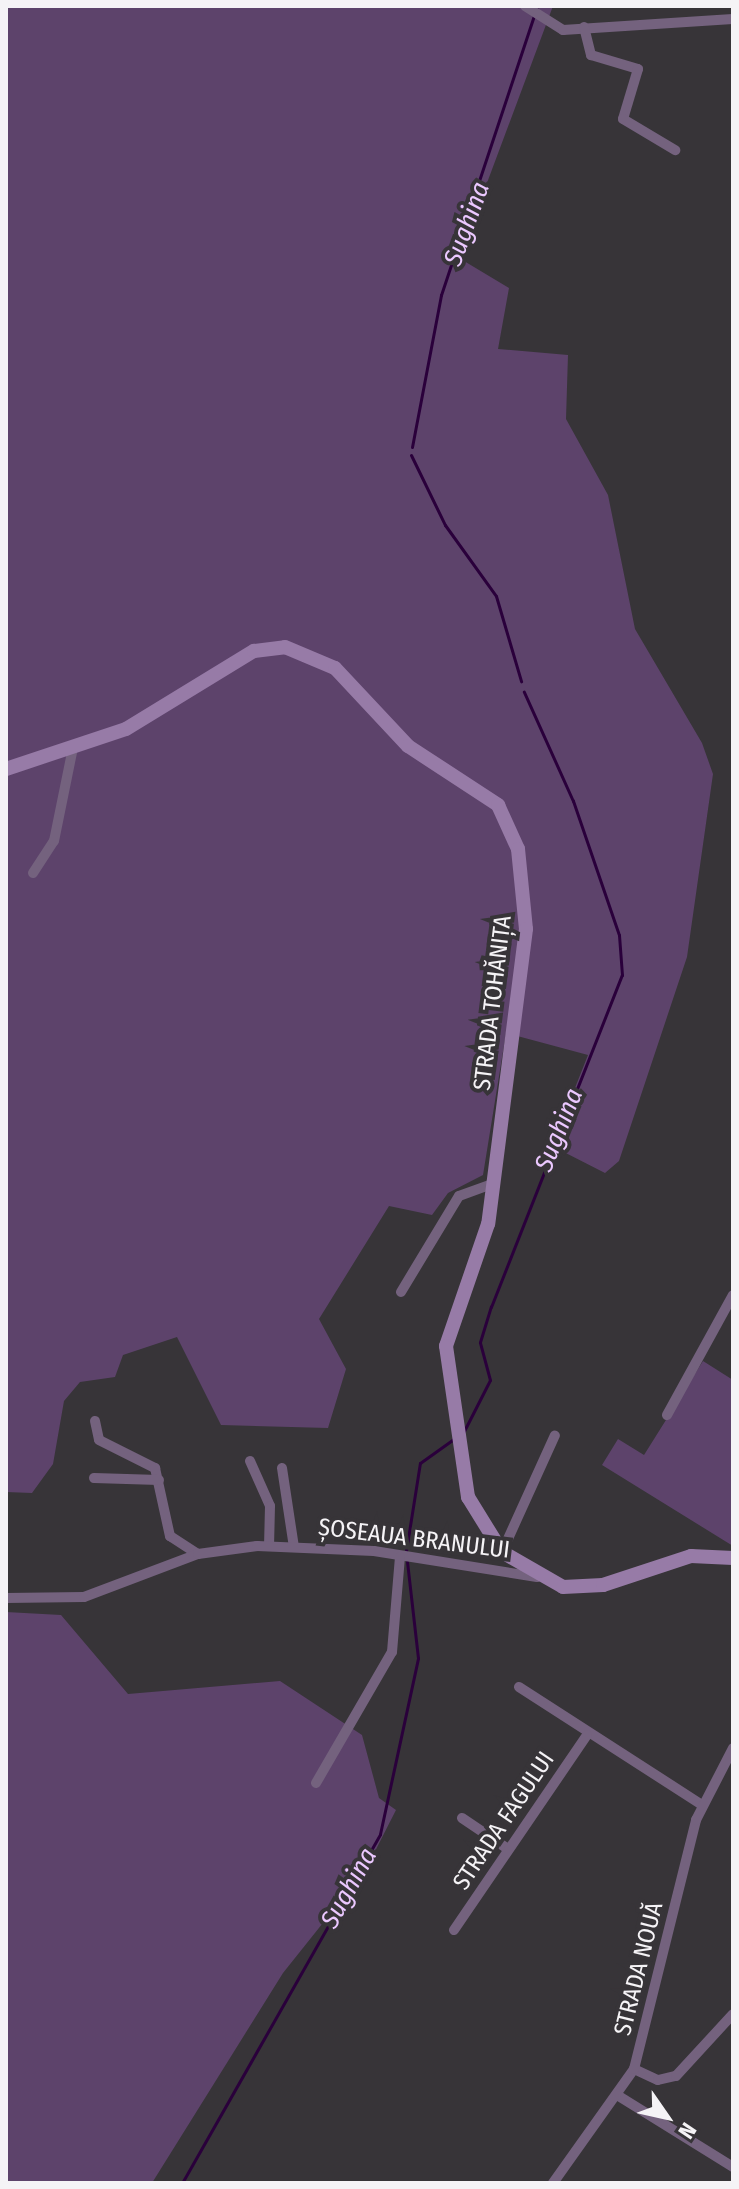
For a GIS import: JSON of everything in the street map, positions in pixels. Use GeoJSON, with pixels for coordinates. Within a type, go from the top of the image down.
{"type":"FeatureCollection","features":[{"type":"Feature","properties":{"kind":"main road","name":"STRADA TOHĂNIȚA"},"geometry":{"type":"LineString","coordinates":[[6,769],[73,748],[168,708],[254,651],[285,647],[335,668],[408,746],[491,797],[514,836],[526,906],[502,1119]]}},
{"type":"Feature","properties":{"kind":"main road","name":"ȘOSEAUA BRANULUI"},"geometry":{"type":"LineString","coordinates":[[502,1119],[482,1247],[446,1346],[454,1432],[477,1518],[502,1552],[537,1577],[589,1588],[691,1556],[733,1558]]}},
{"type":"Feature","properties":{"kind":"street"},"geometry":{"type":"LineString","coordinates":[[530,10],[563,30],[733,19]]}},
{"type":"Feature","properties":{"kind":"street"},"geometry":{"type":"LineString","coordinates":[[584,27],[591,55],[638,69],[623,119],[675,150]]}},
{"type":"Feature","properties":{"kind":"street"},"geometry":{"type":"LineString","coordinates":[[33,873],[54,841],[73,748]]}},
{"type":"Feature","properties":{"kind":"street"},"geometry":{"type":"LineString","coordinates":[[401,1292],[459,1196],[494,1183]]}},
{"type":"Feature","properties":{"kind":"street"},"geometry":{"type":"LineString","coordinates":[[667,1415],[733,1295]]}},
{"type":"Feature","properties":{"kind":"street"},"geometry":{"type":"LineString","coordinates":[[95,1421],[99,1440],[150,1463],[159,1480],[170,1536],[198,1554]]}},
{"type":"Feature","properties":{"kind":"street"},"geometry":{"type":"LineString","coordinates":[[502,1552],[555,1435]]}},
{"type":"Feature","properties":{"kind":"street"},"geometry":{"type":"LineString","coordinates":[[250,1461],[270,1506],[269,1546]]}},
{"type":"Feature","properties":{"kind":"street"},"geometry":{"type":"LineString","coordinates":[[282,1468],[294,1547]]}},
{"type":"Feature","properties":{"kind":"street"},"geometry":{"type":"LineString","coordinates":[[94,1478],[159,1480]]}},
{"type":"Feature","properties":{"kind":"street","name":"ȘOSEAUA BRANULUI"},"geometry":{"type":"LineString","coordinates":[[6,1598],[84,1597],[198,1554],[269,1546],[400,1557],[537,1577]]}},
{"type":"Feature","properties":{"kind":"street"},"geometry":{"type":"LineString","coordinates":[[316,1783],[392,1652],[400,1557]]}},
{"type":"Feature","properties":{"kind":"street"},"geometry":{"type":"LineString","coordinates":[[519,1687],[587,1735],[702,1805]]}},
{"type":"Feature","properties":{"kind":"street","name":"STRADA FAGULUI"},"geometry":{"type":"LineString","coordinates":[[454,1930],[587,1735]]}},
{"type":"Feature","properties":{"kind":"street","name":"STRADA NOUĂ"},"geometry":{"type":"LineString","coordinates":[[553,2183],[634,2069],[702,1805],[733,1748]]}},
{"type":"Feature","properties":{"kind":"street"},"geometry":{"type":"LineString","coordinates":[[462,1818],[508,1849]]}},
{"type":"Feature","properties":{"kind":"street"},"geometry":{"type":"LineString","coordinates":[[634,2069],[658,2080],[676,2076],[733,2014]]}},
{"type":"Feature","properties":{"kind":"street"},"geometry":{"type":"LineString","coordinates":[[617,2095],[733,2167]]}},
{"type":"Feature","properties":{"kind":"shaded area"},"geometry":{"type":"Polygon","coordinates":[[[6,6],[553,6],[459,258],[509,288],[498,349],[568,355],[566,419],[608,495],[635,629],[702,743],[713,774],[687,957],[619,1161],[605,1173],[552,1146],[588,1055],[506,1033],[483,1175],[448,1193],[432,1215],[389,1206],[319,1319],[346,1369],[328,1428],[221,1425],[177,1337],[123,1355],[115,1377],[80,1382],[64,1401],[53,1464],[32,1493],[6,1492],[6,6]]]}},
{"type":"Feature","properties":{"kind":"shaded area"},"geometry":{"type":"Polygon","coordinates":[[[703,1361],[733,1380],[733,1546],[602,1465],[618,1439],[644,1455],[703,1361]]]}},
{"type":"Feature","properties":{"kind":"shaded area"},"geometry":{"type":"Polygon","coordinates":[[[6,1612],[61,1615],[128,1694],[280,1681],[362,1735],[379,1798],[396,1810],[366,1869],[283,1973],[152,2183],[6,2183],[6,1612]]]}},
{"type":"Feature","properties":{"kind":"waterway","name":"Sughina"},"geometry":{"type":"LineString","coordinates":[[412,447],[441,295],[537,6]]}},
{"type":"Feature","properties":{"kind":"waterway","name":"Sughina"},"geometry":{"type":"LineString","coordinates":[[411,455],[445,525],[496,596],[521,681]]}},
{"type":"Feature","properties":{"kind":"waterway","name":"Sughina"},"geometry":{"type":"LineString","coordinates":[[464,1431],[490,1380],[480,1342],[491,1307],[622,975],[619,935],[573,801],[524,692]]}},
{"type":"Feature","properties":{"kind":"waterway","name":"Sughina"},"geometry":{"type":"LineString","coordinates":[[406,1551],[420,1463],[455,1438]]}},
{"type":"Feature","properties":{"kind":"waterway","name":"Sughina"},"geometry":{"type":"LineString","coordinates":[[182,2183],[380,1834],[418,1658],[407,1562]]}}]}
